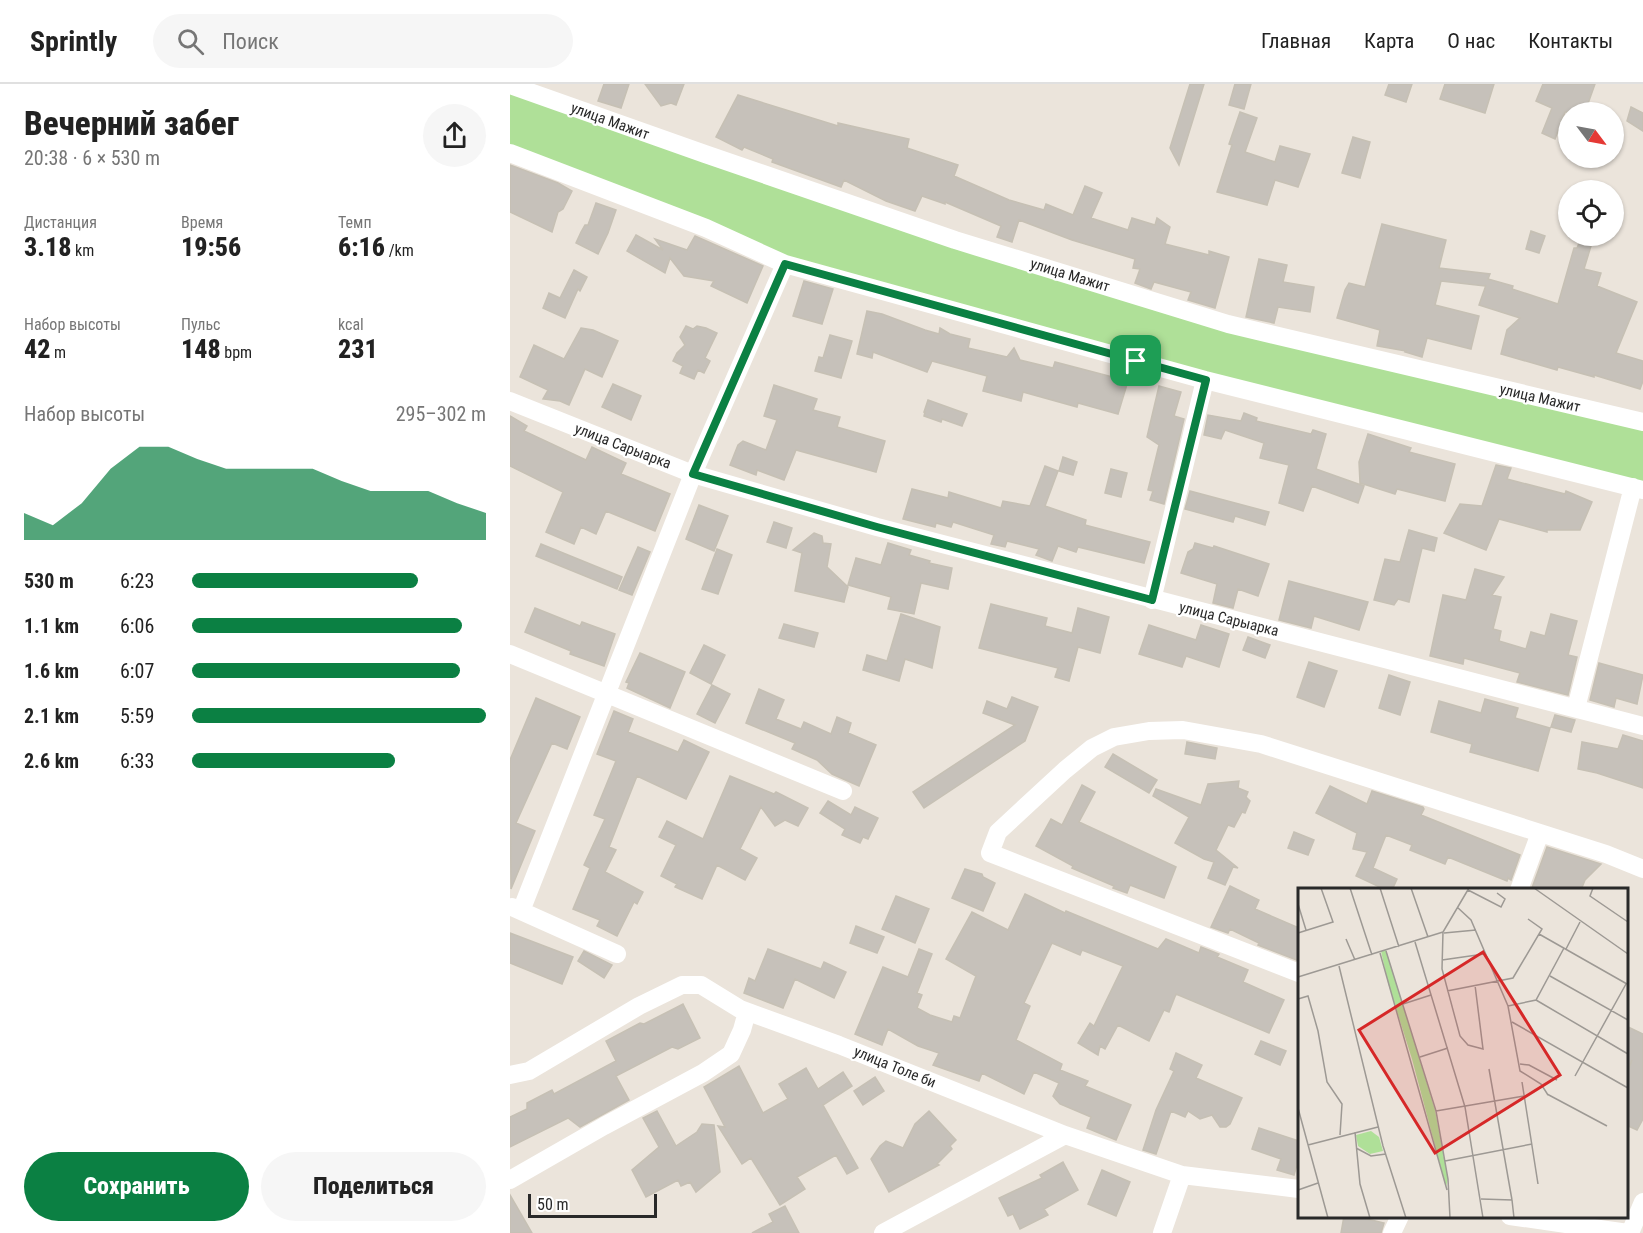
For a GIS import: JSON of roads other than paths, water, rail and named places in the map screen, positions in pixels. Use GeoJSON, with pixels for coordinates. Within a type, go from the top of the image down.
{"type":"FeatureCollection","features":[{"type":"Feature","properties":{"kind":"street","name":"улица Мажит"},"geometry":{"type":"LineString","coordinates":[[510,85],[955,240],[1228,324],[1643,422]]}},
{"type":"Feature","properties":{"kind":"street"},"geometry":{"type":"LineString","coordinates":[[510,153],[706,228],[785,264],[1206,380],[1638,489],[1576,708]]}},
{"type":"Feature","properties":{"kind":"street"},"geometry":{"type":"LineString","coordinates":[[617,954],[516,908],[608,693],[693,474],[785,264]]}},
{"type":"Feature","properties":{"kind":"street"},"geometry":{"type":"LineString","coordinates":[[1152,600],[1206,380]]}},
{"type":"Feature","properties":{"kind":"street","name":"улица Сарыарка"},"geometry":{"type":"LineString","coordinates":[[510,401],[693,474],[877,527],[1643,726]]}},
{"type":"Feature","properties":{"kind":"street"},"geometry":{"type":"LineString","coordinates":[[510,654],[843,791]]}},
{"type":"Feature","properties":{"kind":"street"},"geometry":{"type":"LineString","coordinates":[[1298,973],[990,853],[998,832],[1092,747],[1114,737],[1149,731],[1183,730],[1261,744],[1606,854],[1643,869]]}},
{"type":"Feature","properties":{"kind":"street"},"geometry":{"type":"LineString","coordinates":[[1520,888],[1540,833]]}},
{"type":"Feature","properties":{"kind":"street","name":"улица Толе би"},"geometry":{"type":"LineString","coordinates":[[510,1075],[529,1071],[639,1006],[682,985],[702,985],[747,1012],[839,1045],[1065,1135],[1182,1175],[1298,1189]]}},
{"type":"Feature","properties":{"kind":"street"},"geometry":{"type":"LineString","coordinates":[[510,1180],[703,1073],[731,1054],[747,1012]]}},
{"type":"Feature","properties":{"kind":"street"},"geometry":{"type":"LineString","coordinates":[[883,1233],[1065,1135]]}},
{"type":"Feature","properties":{"kind":"street"},"geometry":{"type":"LineString","coordinates":[[1162,1233],[1182,1175]]}},
{"type":"Feature","properties":{"kind":"street"},"geometry":{"type":"LineString","coordinates":[[1524,1218],[1629,1233],[1643,1202]]}},
{"type":"Feature","properties":{"kind":"street"},"geometry":{"type":"LineString","coordinates":[[1392,1233],[1399,1218]]}}]}
